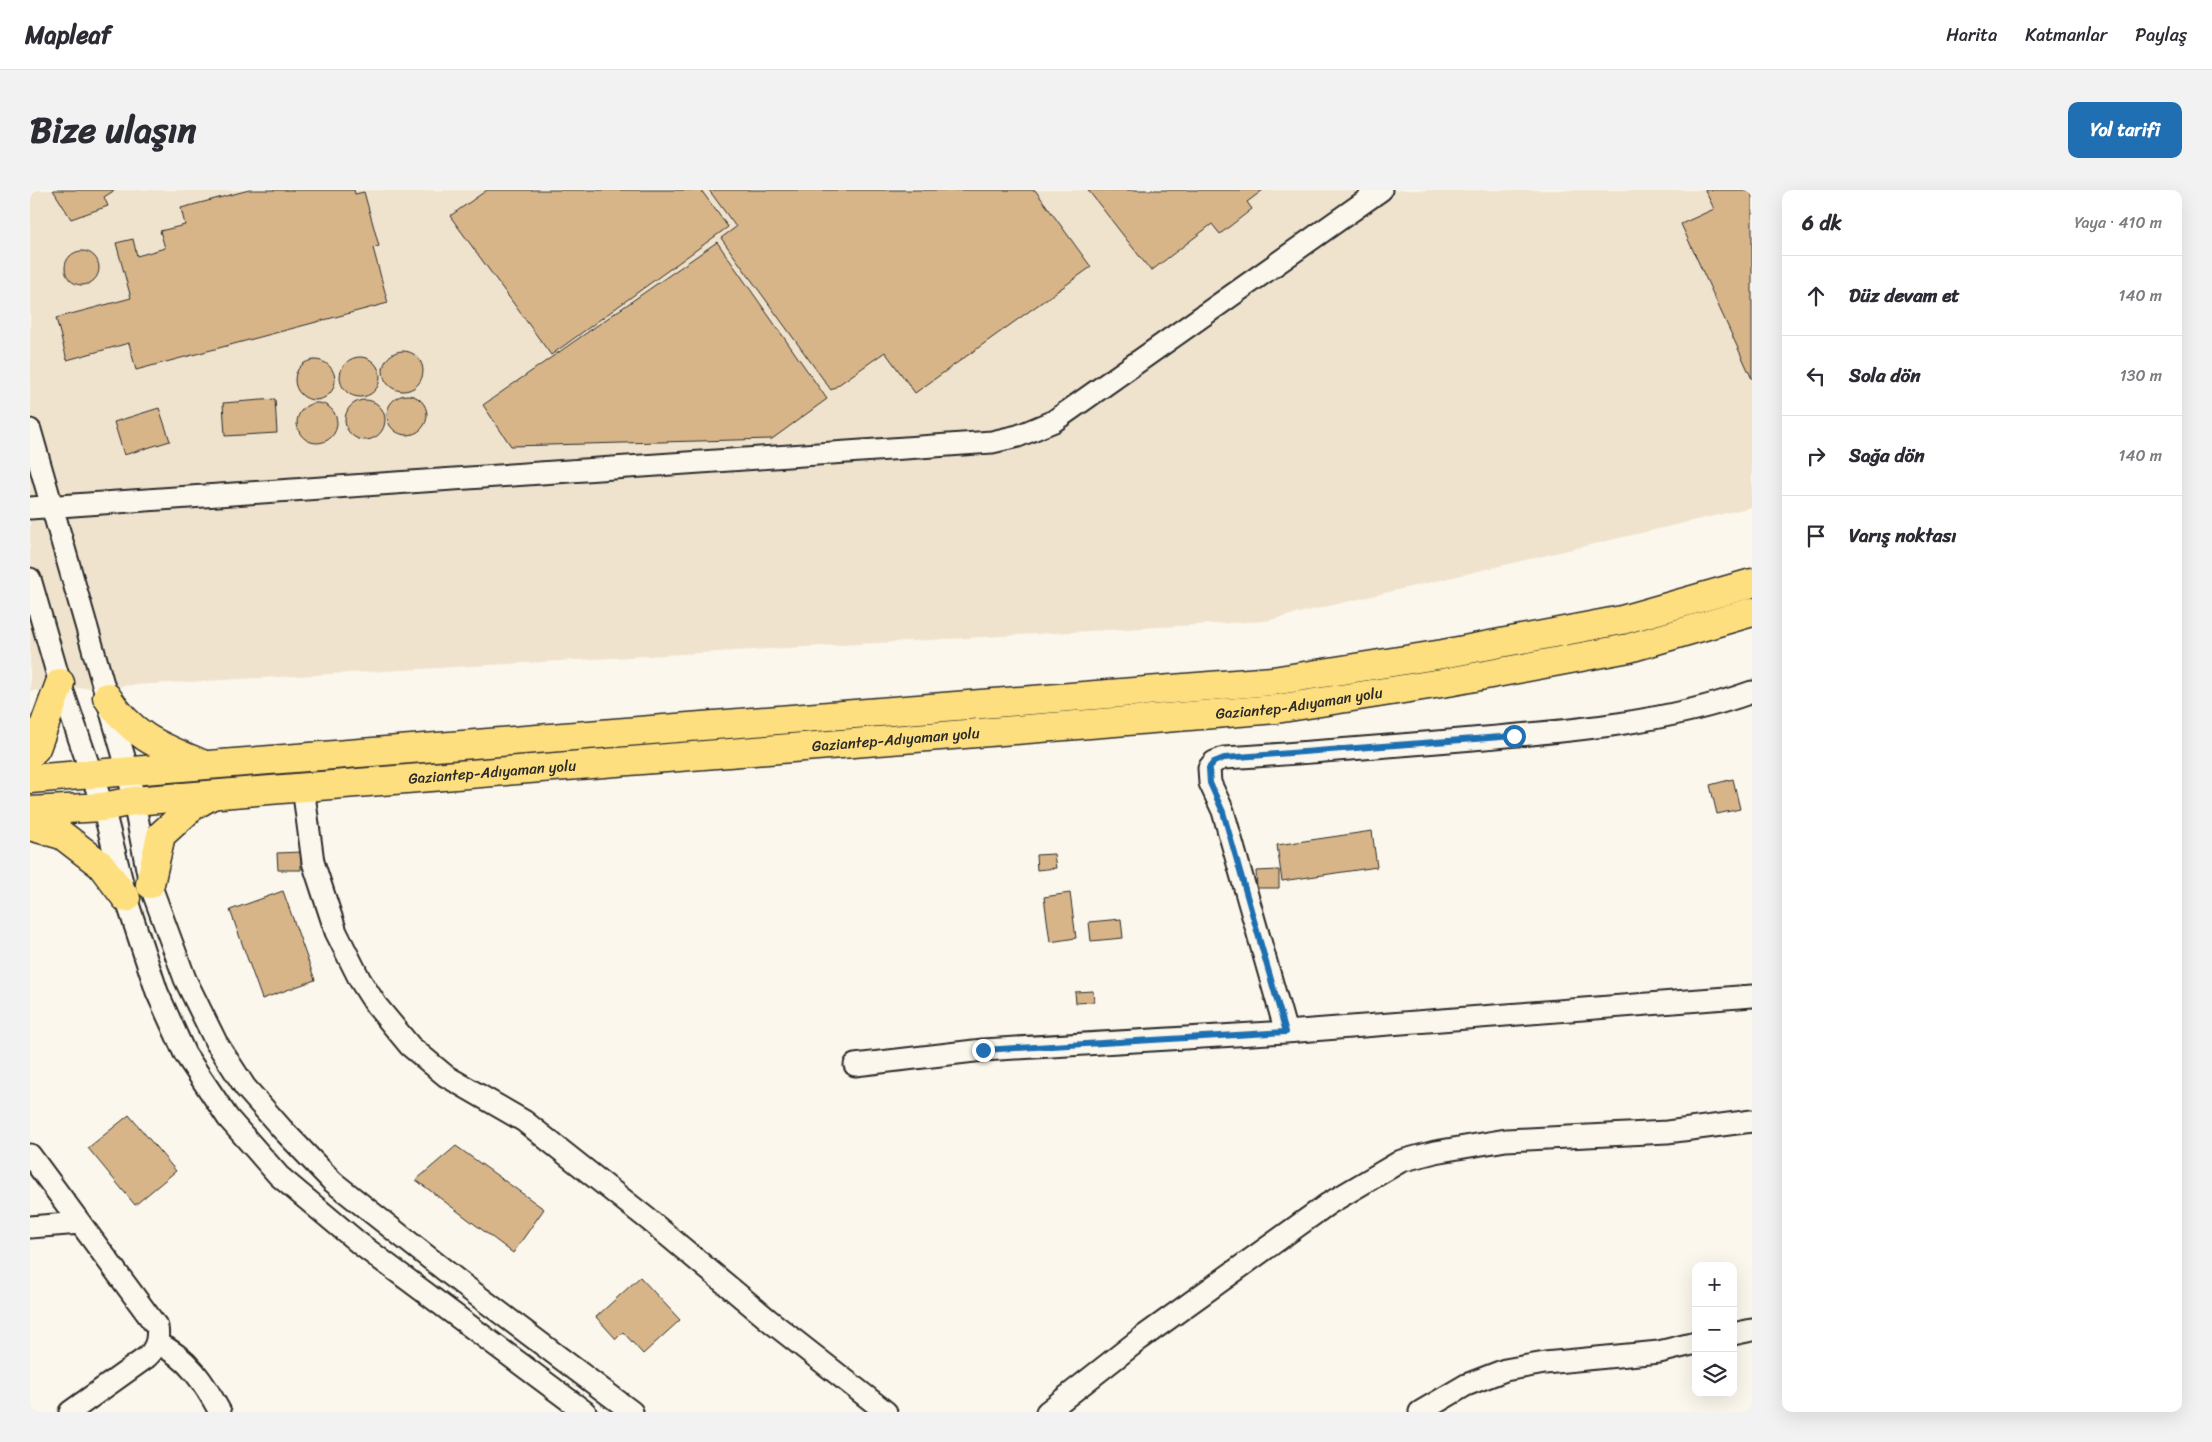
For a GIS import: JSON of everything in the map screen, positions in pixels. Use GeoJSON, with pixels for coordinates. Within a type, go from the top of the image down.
{"type":"FeatureCollection","features":[{"type":"Feature","properties":{"kind":"highway","name":"Gaziantep-Adıyaman yolu"},"geometry":{"type":"LineString","coordinates":[[30,779],[1273,681],[1443,654],[1622,620],[1752,583]]}},
{"type":"Feature","properties":{"kind":"highway","name":"Gaziantep-Adıyaman yolu"},"geometry":{"type":"LineString","coordinates":[[30,811],[103,807],[133,801],[212,794],[1276,709],[1448,682],[1629,648],[1752,612]]}},
{"type":"Feature","properties":{"kind":"highway"},"geometry":{"type":"LineString","coordinates":[[30,754],[36,748],[60,683]]}},
{"type":"Feature","properties":{"kind":"highway"},"geometry":{"type":"LineString","coordinates":[[107,696],[118,715],[152,743],[204,765]]}},
{"type":"Feature","properties":{"kind":"highway"},"geometry":{"type":"LineString","coordinates":[[150,884],[160,834],[193,806],[212,794]]}},
{"type":"Feature","properties":{"kind":"highway"},"geometry":{"type":"LineString","coordinates":[[30,826],[62,835],[102,865],[126,898]]}},
{"type":"Feature","properties":{"kind":"street"},"geometry":{"type":"LineString","coordinates":[[30,508],[992,442],[1018,436],[1054,421],[1381,190]]}},
{"type":"Feature","properties":{"kind":"street"},"geometry":{"type":"LineString","coordinates":[[30,430],[128,771],[150,884],[185,979],[216,1042],[245,1087],[333,1182],[466,1287],[632,1412]]}},
{"type":"Feature","properties":{"kind":"street"},"geometry":{"type":"LineString","coordinates":[[30,579],[60,683],[103,807],[126,898],[157,992],[185,1054],[228,1118],[279,1176],[360,1244],[585,1412]]}},
{"type":"Feature","properties":{"kind":"street"},"geometry":{"type":"LineString","coordinates":[[1286,1032],[1223,812],[1210,783],[1209,768],[1214,762],[1224,758],[1447,742],[1604,726],[1680,713],[1752,692]]}},
{"type":"Feature","properties":{"kind":"street"},"geometry":{"type":"LineString","coordinates":[[303,787],[313,862],[336,932],[360,980],[376,1005],[410,1046],[446,1076],[524,1121],[649,1220],[770,1321],[886,1412]]}},
{"type":"Feature","properties":{"kind":"street"},"geometry":{"type":"LineString","coordinates":[[855,1065],[983,1050],[1286,1032],[1752,996]]}},
{"type":"Feature","properties":{"kind":"street"},"geometry":{"type":"LineString","coordinates":[[1047,1412],[1140,1339],[1328,1204],[1401,1161],[1462,1147],[1506,1140],[1668,1132],[1752,1121]]}},
{"type":"Feature","properties":{"kind":"street"},"geometry":{"type":"LineString","coordinates":[[30,1155],[157,1327],[157,1343],[147,1357],[70,1412]]}},
{"type":"Feature","properties":{"kind":"street"},"geometry":{"type":"LineString","coordinates":[[30,1227],[80,1223]]}},
{"type":"Feature","properties":{"kind":"street"},"geometry":{"type":"LineString","coordinates":[[1737,1333],[1752,1330]]}},
{"type":"Feature","properties":{"kind":"street"},"geometry":{"type":"LineString","coordinates":[[157,1343],[168,1348],[188,1365],[210,1392],[220,1412]]}},
{"type":"Feature","properties":{"kind":"street"},"geometry":{"type":"LineString","coordinates":[[1420,1412],[1466,1385],[1505,1370],[1545,1363],[1658,1352],[1692,1344]]}},
{"type":"Feature","properties":{"kind":"shaded area"},"geometry":{"type":"Polygon","coordinates":[[[30,190],[1752,190],[1752,507],[1265,621],[30,691],[30,190]]]}},
{"type":"Feature","properties":{"kind":"building"},"geometry":{"type":"Polygon","coordinates":[[[53,190],[115,190],[104,197],[108,206],[71,219],[53,190]]]}},
{"type":"Feature","properties":{"kind":"building"},"geometry":{"type":"Polygon","coordinates":[[[249,190],[354,190],[355,194],[364,192],[379,246],[373,248],[388,303],[136,370],[129,343],[67,360],[56,318],[131,298],[116,243],[133,239],[137,256],[165,248],[160,231],[185,225],[181,208],[249,190]]]}},
{"type":"Feature","properties":{"kind":"building"},"geometry":{"type":"Polygon","coordinates":[[[487,190],[701,190],[728,227],[551,355],[450,216],[487,190]]]}},
{"type":"Feature","properties":{"kind":"building"},"geometry":{"type":"Polygon","coordinates":[[[709,190],[1035,190],[1091,267],[915,393],[885,352],[831,390],[721,238],[736,227],[709,190]]]}},
{"type":"Feature","properties":{"kind":"building"},"geometry":{"type":"Polygon","coordinates":[[[1088,190],[1263,190],[1247,202],[1252,209],[1220,234],[1212,224],[1151,271],[1088,190]]]}},
{"type":"Feature","properties":{"kind":"building"},"geometry":{"type":"Polygon","coordinates":[[[1705,190],[1752,190],[1752,379],[1681,224],[1714,209],[1705,190]]]}},
{"type":"Feature","properties":{"kind":"building"},"geometry":{"type":"Polygon","coordinates":[[[717,242],[827,399],[772,439],[511,446],[483,405],[717,242]]]}},
{"type":"Feature","properties":{"kind":"building"},"geometry":{"type":"Polygon","coordinates":[[[82,251],[94,256],[99,268],[94,280],[82,285],[70,280],[65,268],[70,256],[82,251]]]}},
{"type":"Feature","properties":{"kind":"building"},"geometry":{"type":"Polygon","coordinates":[[[407,351],[414,354],[420,360],[423,371],[422,379],[414,388],[407,391],[399,391],[392,388],[384,379],[383,367],[386,360],[395,352],[407,351]]]}},
{"type":"Feature","properties":{"kind":"building"},"geometry":{"type":"Polygon","coordinates":[[[364,357],[371,360],[377,366],[380,377],[379,385],[371,394],[364,397],[356,397],[349,394],[341,385],[340,373],[343,366],[352,358],[364,357]]]}},
{"type":"Feature","properties":{"kind":"building"},"geometry":{"type":"Polygon","coordinates":[[[319,360],[326,363],[332,369],[335,380],[334,388],[326,397],[319,400],[311,400],[304,397],[296,388],[295,376],[298,369],[307,361],[319,360]]]}},
{"type":"Feature","properties":{"kind":"building"},"geometry":{"type":"Polygon","coordinates":[[[411,395],[418,398],[424,404],[427,415],[426,423],[418,432],[411,435],[403,435],[396,432],[388,423],[387,411],[390,404],[399,396],[411,395]]]}},
{"type":"Feature","properties":{"kind":"building"},"geometry":{"type":"Polygon","coordinates":[[[275,399],[277,433],[225,436],[223,403],[275,399]]]}},
{"type":"Feature","properties":{"kind":"building"},"geometry":{"type":"Polygon","coordinates":[[[369,400],[376,403],[382,409],[385,420],[384,428],[376,437],[369,440],[361,440],[354,437],[346,428],[345,416],[348,409],[357,401],[369,400]]]}},
{"type":"Feature","properties":{"kind":"building"},"geometry":{"type":"Polygon","coordinates":[[[321,403],[328,406],[334,412],[337,423],[336,431],[328,440],[321,443],[313,443],[306,440],[298,431],[297,419],[300,412],[309,404],[321,403]]]}},
{"type":"Feature","properties":{"kind":"building"},"geometry":{"type":"Polygon","coordinates":[[[159,408],[170,441],[124,455],[114,422],[159,408]]]}},
{"type":"Feature","properties":{"kind":"building"},"geometry":{"type":"Polygon","coordinates":[[[1733,779],[1740,809],[1717,814],[1710,785],[1733,779]]]}},
{"type":"Feature","properties":{"kind":"building"},"geometry":{"type":"Polygon","coordinates":[[[1372,831],[1377,867],[1282,881],[1277,845],[1372,831]]]}},
{"type":"Feature","properties":{"kind":"building"},"geometry":{"type":"Polygon","coordinates":[[[301,852],[301,870],[278,870],[277,853],[301,852]]]}},
{"type":"Feature","properties":{"kind":"building"},"geometry":{"type":"Polygon","coordinates":[[[1054,854],[1056,868],[1037,870],[1036,855],[1054,854]]]}},
{"type":"Feature","properties":{"kind":"building"},"geometry":{"type":"Polygon","coordinates":[[[1279,870],[1279,888],[1257,888],[1256,871],[1279,870]]]}},
{"type":"Feature","properties":{"kind":"building"},"geometry":{"type":"Polygon","coordinates":[[[283,891],[315,980],[262,999],[230,910],[283,891]]]}},
{"type":"Feature","properties":{"kind":"building"},"geometry":{"type":"Polygon","coordinates":[[[1070,893],[1076,938],[1050,942],[1044,897],[1070,893]]]}},
{"type":"Feature","properties":{"kind":"building"},"geometry":{"type":"Polygon","coordinates":[[[1121,919],[1123,938],[1091,941],[1089,922],[1121,919]]]}},
{"type":"Feature","properties":{"kind":"building"},"geometry":{"type":"Polygon","coordinates":[[[1093,991],[1094,1002],[1076,1003],[1075,992],[1093,991]]]}},
{"type":"Feature","properties":{"kind":"building"},"geometry":{"type":"Polygon","coordinates":[[[129,1115],[176,1171],[135,1205],[88,1148],[129,1115]]]}},
{"type":"Feature","properties":{"kind":"building"},"geometry":{"type":"Polygon","coordinates":[[[456,1146],[544,1209],[513,1253],[416,1180],[456,1146]]]}},
{"type":"Feature","properties":{"kind":"building"},"geometry":{"type":"Polygon","coordinates":[[[640,1277],[680,1320],[643,1354],[623,1332],[616,1339],[596,1317],[640,1277]]]}},
{"type":"Feature","properties":{"kind":"route"},"geometry":{"type":"LineString","coordinates":[[983,1050],[1286,1032],[1270,982],[1223,812],[1210,783],[1208,776],[1209,768],[1214,762],[1224,758],[1514,736]]}}]}
